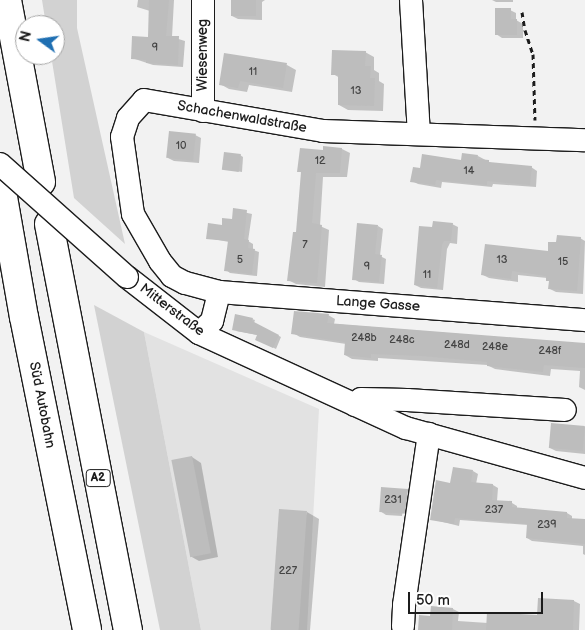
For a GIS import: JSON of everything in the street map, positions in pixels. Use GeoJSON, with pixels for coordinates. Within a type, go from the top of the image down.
{"type":"FeatureCollection","features":[{"type":"Feature","properties":{"kind":"highway"},"geometry":{"type":"LineString","coordinates":[[7,0],[40,182]]}},
{"type":"Feature","properties":{"kind":"highway","name":"Süd Autobahn"},"geometry":{"type":"LineString","coordinates":[[0,180],[24,317],[87,630]]}},
{"type":"Feature","properties":{"kind":"highway","name":"A2"},"geometry":{"type":"LineString","coordinates":[[49,224],[128,630]]}},
{"type":"Feature","properties":{"kind":"street","name":"Wiesenweg"},"geometry":{"type":"LineString","coordinates":[[204,0],[204,111]]}},
{"type":"Feature","properties":{"kind":"street"},"geometry":{"type":"LineString","coordinates":[[411,0],[419,134]]}},
{"type":"Feature","properties":{"kind":"street","name":"Schachenwaldstraße"},"geometry":{"type":"LineString","coordinates":[[219,292],[185,283],[172,276],[160,261],[133,214],[122,137],[128,118],[144,100],[323,130],[585,140]]}},
{"type":"Feature","properties":{"kind":"street","name":"Mitterstraße"},"geometry":{"type":"LineString","coordinates":[[0,164],[127,277],[199,333],[406,428],[585,478]]}},
{"type":"Feature","properties":{"kind":"street"},"geometry":{"type":"LineString","coordinates":[[199,333],[212,322],[219,292]]}},
{"type":"Feature","properties":{"kind":"street","name":"Lange Gasse"},"geometry":{"type":"LineString","coordinates":[[219,292],[585,320]]}},
{"type":"Feature","properties":{"kind":"street"},"geometry":{"type":"LineString","coordinates":[[355,405],[361,399],[565,410]]}},
{"type":"Feature","properties":{"kind":"street"},"geometry":{"type":"LineString","coordinates":[[403,626],[404,605],[429,434]]}},
{"type":"Feature","properties":{"kind":"path"},"geometry":{"type":"LineString","coordinates":[[522,12],[524,30],[534,54],[535,138]]}},
{"type":"Feature","properties":{"kind":"shaded area"},"geometry":{"type":"Polygon","coordinates":[[[42,0],[77,0],[77,28],[125,244],[74,198],[53,65],[65,65],[65,15],[44,15],[42,0]]]}},
{"type":"Feature","properties":{"kind":"shaded area"},"geometry":{"type":"Polygon","coordinates":[[[94,305],[144,332],[201,630],[160,630],[94,305]]]}},
{"type":"Feature","properties":{"kind":"shaded area"},"geometry":{"type":"Polygon","coordinates":[[[144,332],[319,409],[307,630],[201,630],[144,332]]]}},
{"type":"Feature","properties":{"kind":"building"},"geometry":{"type":"Polygon","coordinates":[[[149,0],[169,0],[166,36],[179,36],[178,65],[146,63],[146,60],[131,59],[132,36],[148,37],[149,0]]]}},
{"type":"Feature","properties":{"kind":"building"},"geometry":{"type":"Polygon","coordinates":[[[231,0],[256,0],[256,16],[231,16],[231,0]]]}},
{"type":"Feature","properties":{"kind":"building"},"geometry":{"type":"Polygon","coordinates":[[[495,8],[511,8],[511,19],[517,19],[517,35],[495,35],[495,8]]]}},
{"type":"Feature","properties":{"kind":"building"},"geometry":{"type":"Polygon","coordinates":[[[332,50],[366,51],[365,66],[371,66],[370,78],[375,78],[374,106],[338,105],[338,75],[331,75],[332,50]]]}},
{"type":"Feature","properties":{"kind":"building"},"geometry":{"type":"Polygon","coordinates":[[[224,53],[287,63],[283,88],[240,81],[238,88],[219,85],[224,53]]]}},
{"type":"Feature","properties":{"kind":"building"},"geometry":{"type":"Polygon","coordinates":[[[169,131],[196,134],[193,161],[166,158],[169,131]]]}},
{"type":"Feature","properties":{"kind":"building"},"geometry":{"type":"Polygon","coordinates":[[[323,146],[342,148],[340,173],[316,173],[312,223],[322,225],[317,283],[287,281],[293,232],[296,232],[301,172],[297,172],[300,148],[323,150],[323,146]]]}},
{"type":"Feature","properties":{"kind":"building"},"geometry":{"type":"Polygon","coordinates":[[[224,152],[241,154],[239,172],[222,170],[224,152]]]}},
{"type":"Feature","properties":{"kind":"building"},"geometry":{"type":"Polygon","coordinates":[[[462,153],[478,155],[477,159],[489,160],[489,162],[532,166],[530,185],[487,181],[487,185],[436,180],[435,185],[410,182],[413,167],[420,168],[422,154],[461,160],[462,153]]]}},
{"type":"Feature","properties":{"kind":"building"},"geometry":{"type":"Polygon","coordinates":[[[233,208],[247,210],[244,239],[249,240],[248,248],[255,249],[252,274],[224,271],[228,241],[206,239],[208,223],[222,225],[222,218],[232,219],[233,208]]]}},
{"type":"Feature","properties":{"kind":"building"},"geometry":{"type":"Polygon","coordinates":[[[433,221],[453,223],[451,241],[444,241],[442,245],[437,288],[414,285],[419,226],[432,227],[433,221]]]}},
{"type":"Feature","properties":{"kind":"building"},"geometry":{"type":"Polygon","coordinates":[[[357,223],[378,225],[375,254],[382,255],[379,282],[352,280],[357,223]]]}},
{"type":"Feature","properties":{"kind":"building"},"geometry":{"type":"Polygon","coordinates":[[[557,235],[581,237],[577,291],[548,289],[549,281],[546,281],[546,276],[512,271],[511,279],[481,275],[485,244],[548,251],[548,242],[556,242],[557,235]]]}},
{"type":"Feature","properties":{"kind":"building"},"geometry":{"type":"Polygon","coordinates":[[[294,311],[329,314],[327,323],[585,343],[585,368],[544,365],[543,372],[487,366],[487,362],[422,356],[371,354],[371,358],[344,355],[345,342],[291,334],[294,311]]]}},
{"type":"Feature","properties":{"kind":"building"},"geometry":{"type":"Polygon","coordinates":[[[235,314],[253,318],[252,321],[279,335],[273,348],[255,340],[257,335],[232,330],[235,314]]]}},
{"type":"Feature","properties":{"kind":"building"},"geometry":{"type":"Polygon","coordinates":[[[551,423],[585,426],[583,451],[549,448],[551,423]]]}},
{"type":"Feature","properties":{"kind":"building"},"geometry":{"type":"Polygon","coordinates":[[[192,456],[211,553],[190,557],[171,460],[192,456]]]}},
{"type":"Feature","properties":{"kind":"building"},"geometry":{"type":"Polygon","coordinates":[[[453,467],[473,470],[471,482],[493,484],[492,500],[512,501],[512,507],[567,512],[567,518],[585,519],[585,544],[526,538],[527,524],[455,518],[454,524],[430,520],[436,480],[450,483],[453,467]]]}},
{"type":"Feature","properties":{"kind":"building"},"geometry":{"type":"Polygon","coordinates":[[[381,487],[408,489],[406,514],[379,512],[381,487]]]}},
{"type":"Feature","properties":{"kind":"building"},"geometry":{"type":"Polygon","coordinates":[[[279,509],[307,511],[299,630],[271,630],[279,509]]]}},
{"type":"Feature","properties":{"kind":"building"},"geometry":{"type":"Polygon","coordinates":[[[538,598],[574,600],[573,630],[486,630],[487,612],[537,615],[538,598]]]}},
{"type":"Feature","properties":{"kind":"building"},"geometry":{"type":"Polygon","coordinates":[[[431,606],[453,608],[452,630],[418,630],[419,615],[430,616],[431,606]]]}}]}
